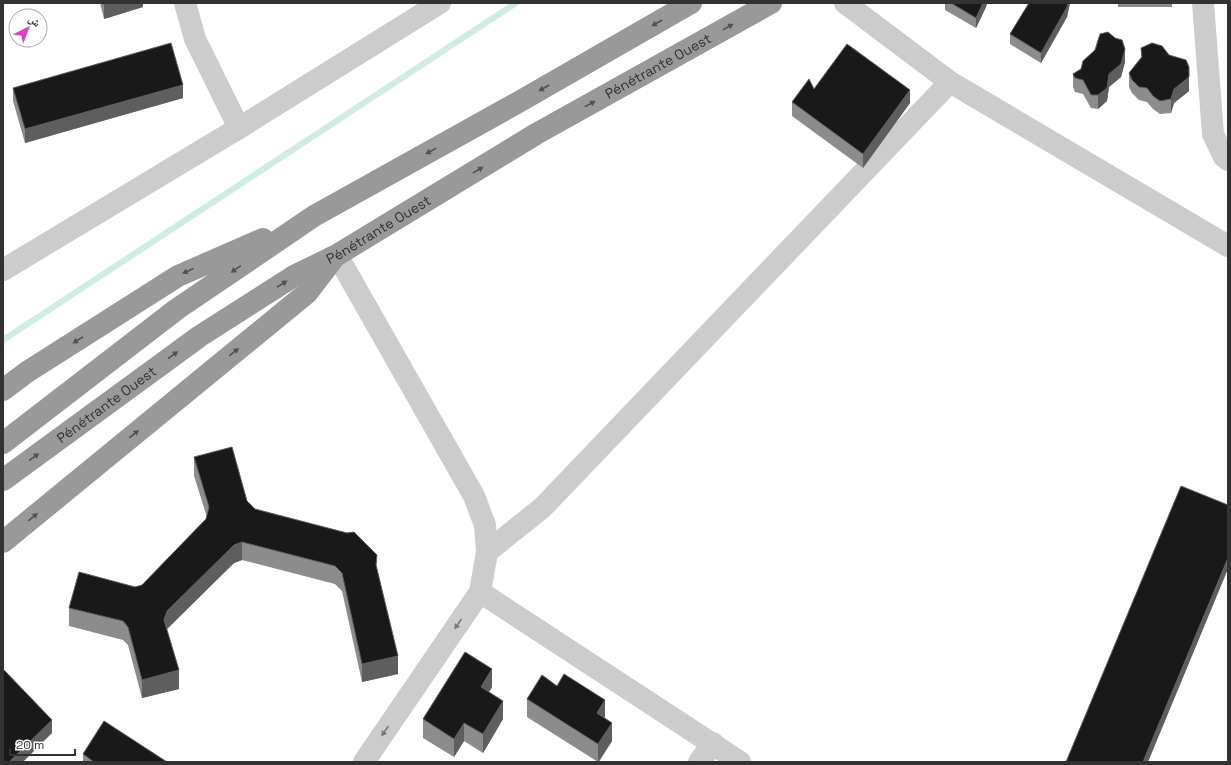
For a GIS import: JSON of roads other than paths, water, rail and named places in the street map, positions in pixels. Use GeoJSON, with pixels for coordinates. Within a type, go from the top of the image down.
{"type":"FeatureCollection","features":[{"type":"Feature","properties":{"kind":"highway"},"geometry":{"type":"LineString","coordinates":[[3,443],[177,309],[314,216],[517,103],[691,3]]}},
{"type":"Feature","properties":{"kind":"highway","name":"Pénétrante Ouest"},"geometry":{"type":"LineString","coordinates":[[3,480],[200,336],[294,276],[337,255],[536,134],[771,3]]}},
{"type":"Feature","properties":{"kind":"highway"},"geometry":{"type":"LineString","coordinates":[[3,390],[27,372],[178,276],[314,216]]}},
{"type":"Feature","properties":{"kind":"highway"},"geometry":{"type":"LineString","coordinates":[[3,542],[307,293],[337,255]]}},
{"type":"Feature","properties":{"kind":"street"},"geometry":{"type":"LineString","coordinates":[[185,3],[195,39],[239,128]]}},
{"type":"Feature","properties":{"kind":"street"},"geometry":{"type":"LineString","coordinates":[[3,270],[239,128],[440,3]]}},
{"type":"Feature","properties":{"kind":"street"},"geometry":{"type":"LineString","coordinates":[[844,3],[950,82],[1228,246]]}},
{"type":"Feature","properties":{"kind":"street"},"geometry":{"type":"LineString","coordinates":[[1203,3],[1213,134],[1224,157],[1228,160]]}},
{"type":"Feature","properties":{"kind":"street"},"geometry":{"type":"LineString","coordinates":[[487,552],[542,508],[950,82]]}},
{"type":"Feature","properties":{"kind":"street"},"geometry":{"type":"LineString","coordinates":[[337,255],[474,496],[485,526],[487,552],[480,592],[364,762]]}},
{"type":"Feature","properties":{"kind":"street"},"geometry":{"type":"LineString","coordinates":[[480,592],[740,762]]}},
{"type":"Feature","properties":{"kind":"street"},"geometry":{"type":"LineString","coordinates":[[699,762],[713,743]]}},
{"type":"Feature","properties":{"kind":"waterway"},"geometry":{"type":"LineString","coordinates":[[3,340],[516,3]]}}]}
